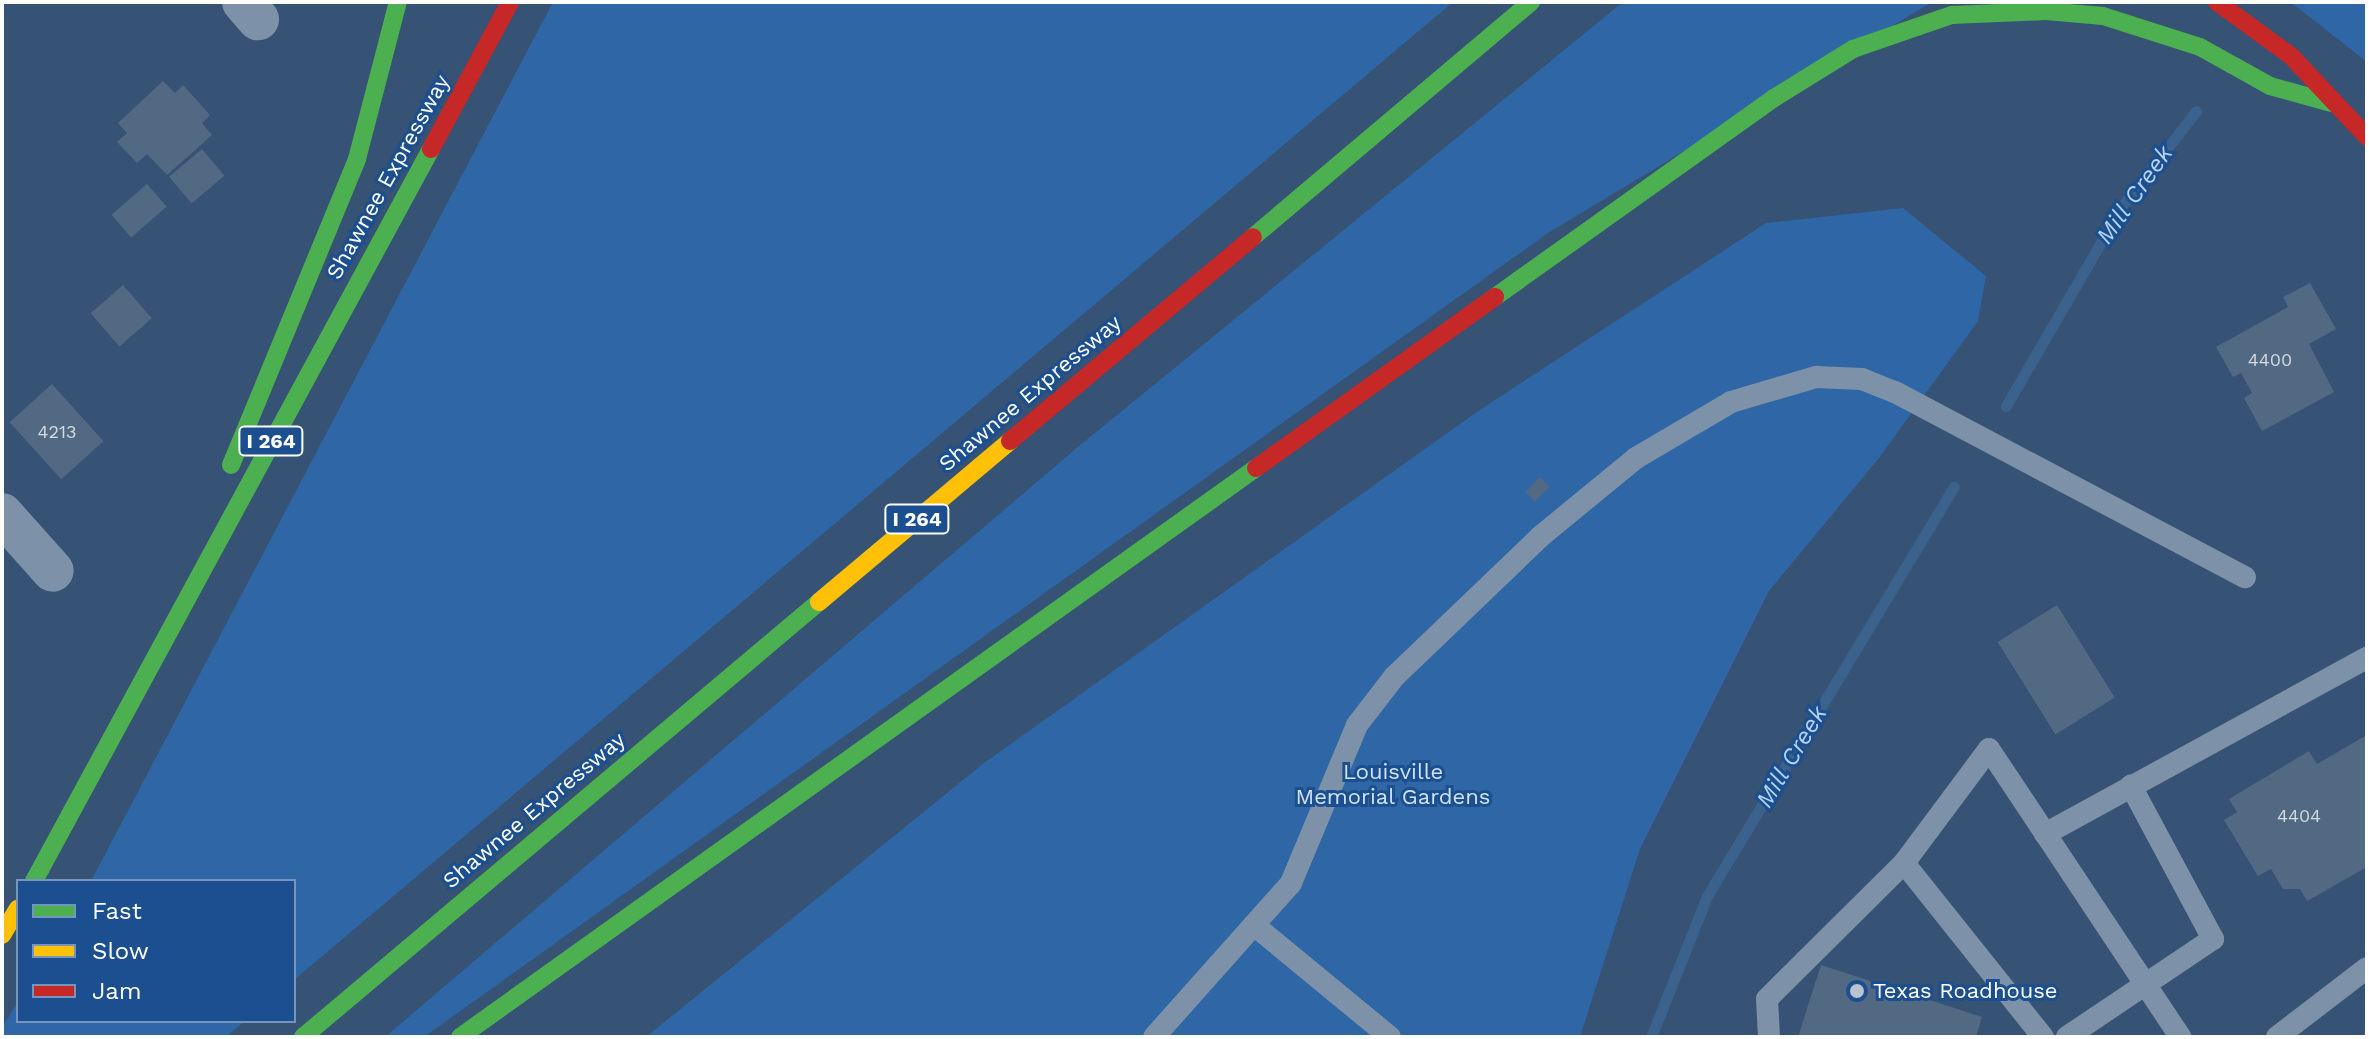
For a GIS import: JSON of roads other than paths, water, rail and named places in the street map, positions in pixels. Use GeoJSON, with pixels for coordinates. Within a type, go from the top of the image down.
{"type":"FeatureCollection","features":[{"type":"Feature","properties":{"kind":"highway"},"geometry":{"type":"LineString","coordinates":[[156,652],[357,159],[398,2]]}},
{"type":"Feature","properties":{"kind":"highway","name":"Shawnee Expressway"},"geometry":{"type":"LineString","coordinates":[[35,879],[510,2]]}},
{"type":"Feature","properties":{"kind":"highway","name":"Shawnee Expressway"},"geometry":{"type":"LineString","coordinates":[[303,1037],[1531,2]]}},
{"type":"Feature","properties":{"kind":"highway"},"geometry":{"type":"LineString","coordinates":[[2217,2],[2291,56],[2331,103],[2367,137]]}},
{"type":"Feature","properties":{"kind":"highway"},"geometry":{"type":"LineString","coordinates":[[460,1037],[1774,98],[1853,49],[1952,15],[2046,11],[2103,16],[2200,47],[2270,86],[2331,103]]}},
{"type":"Feature","properties":{"kind":"highway"},"geometry":{"type":"LineString","coordinates":[[2,935],[16,911]]}},
{"type":"Feature","properties":{"kind":"street"},"geometry":{"type":"LineString","coordinates":[[2,514],[53,571]]}},
{"type":"Feature","properties":{"kind":"lane"},"geometry":{"type":"LineString","coordinates":[[1154,1037],[1291,883],[1357,725],[1394,677],[1541,536],[1636,458],[1744,397],[1816,377],[1873,383],[2245,577]]}},
{"type":"Feature","properties":{"kind":"lane"},"geometry":{"type":"LineString","coordinates":[[2045,834],[2367,658]]}},
{"type":"Feature","properties":{"kind":"lane"},"geometry":{"type":"LineString","coordinates":[[1769,1037],[1767,999],[1904,863],[1989,749],[2180,1037]]}},
{"type":"Feature","properties":{"kind":"lane"},"geometry":{"type":"LineString","coordinates":[[2067,1037],[2147,987],[2213,939],[2131,786]]}},
{"type":"Feature","properties":{"kind":"lane"},"geometry":{"type":"LineString","coordinates":[[1904,863],[2043,1037]]}},
{"type":"Feature","properties":{"kind":"lane"},"geometry":{"type":"LineString","coordinates":[[1254,925],[1390,1037]]}},
{"type":"Feature","properties":{"kind":"lane"},"geometry":{"type":"LineString","coordinates":[[2277,1037],[2367,968]]}},
{"type":"Feature","properties":{"kind":"waterway","name":"Mill Creek"},"geometry":{"type":"LineString","coordinates":[[2006,406],[2120,209],[2196,111]]}},
{"type":"Feature","properties":{"kind":"waterway","name":"Mill Creek"},"geometry":{"type":"LineString","coordinates":[[1651,1037],[1707,896],[1954,487]]}},
{"type":"Feature","properties":{"kind":"place","name":"Texas Roadhouse"},"geometry":{"type":"Point","coordinates":[1857,991]}},
{"type":"Feature","properties":{"kind":"park label","name":"Louisville Memorial Gardens"},"geometry":{"type":"Point","coordinates":[1393,784]}}]}
